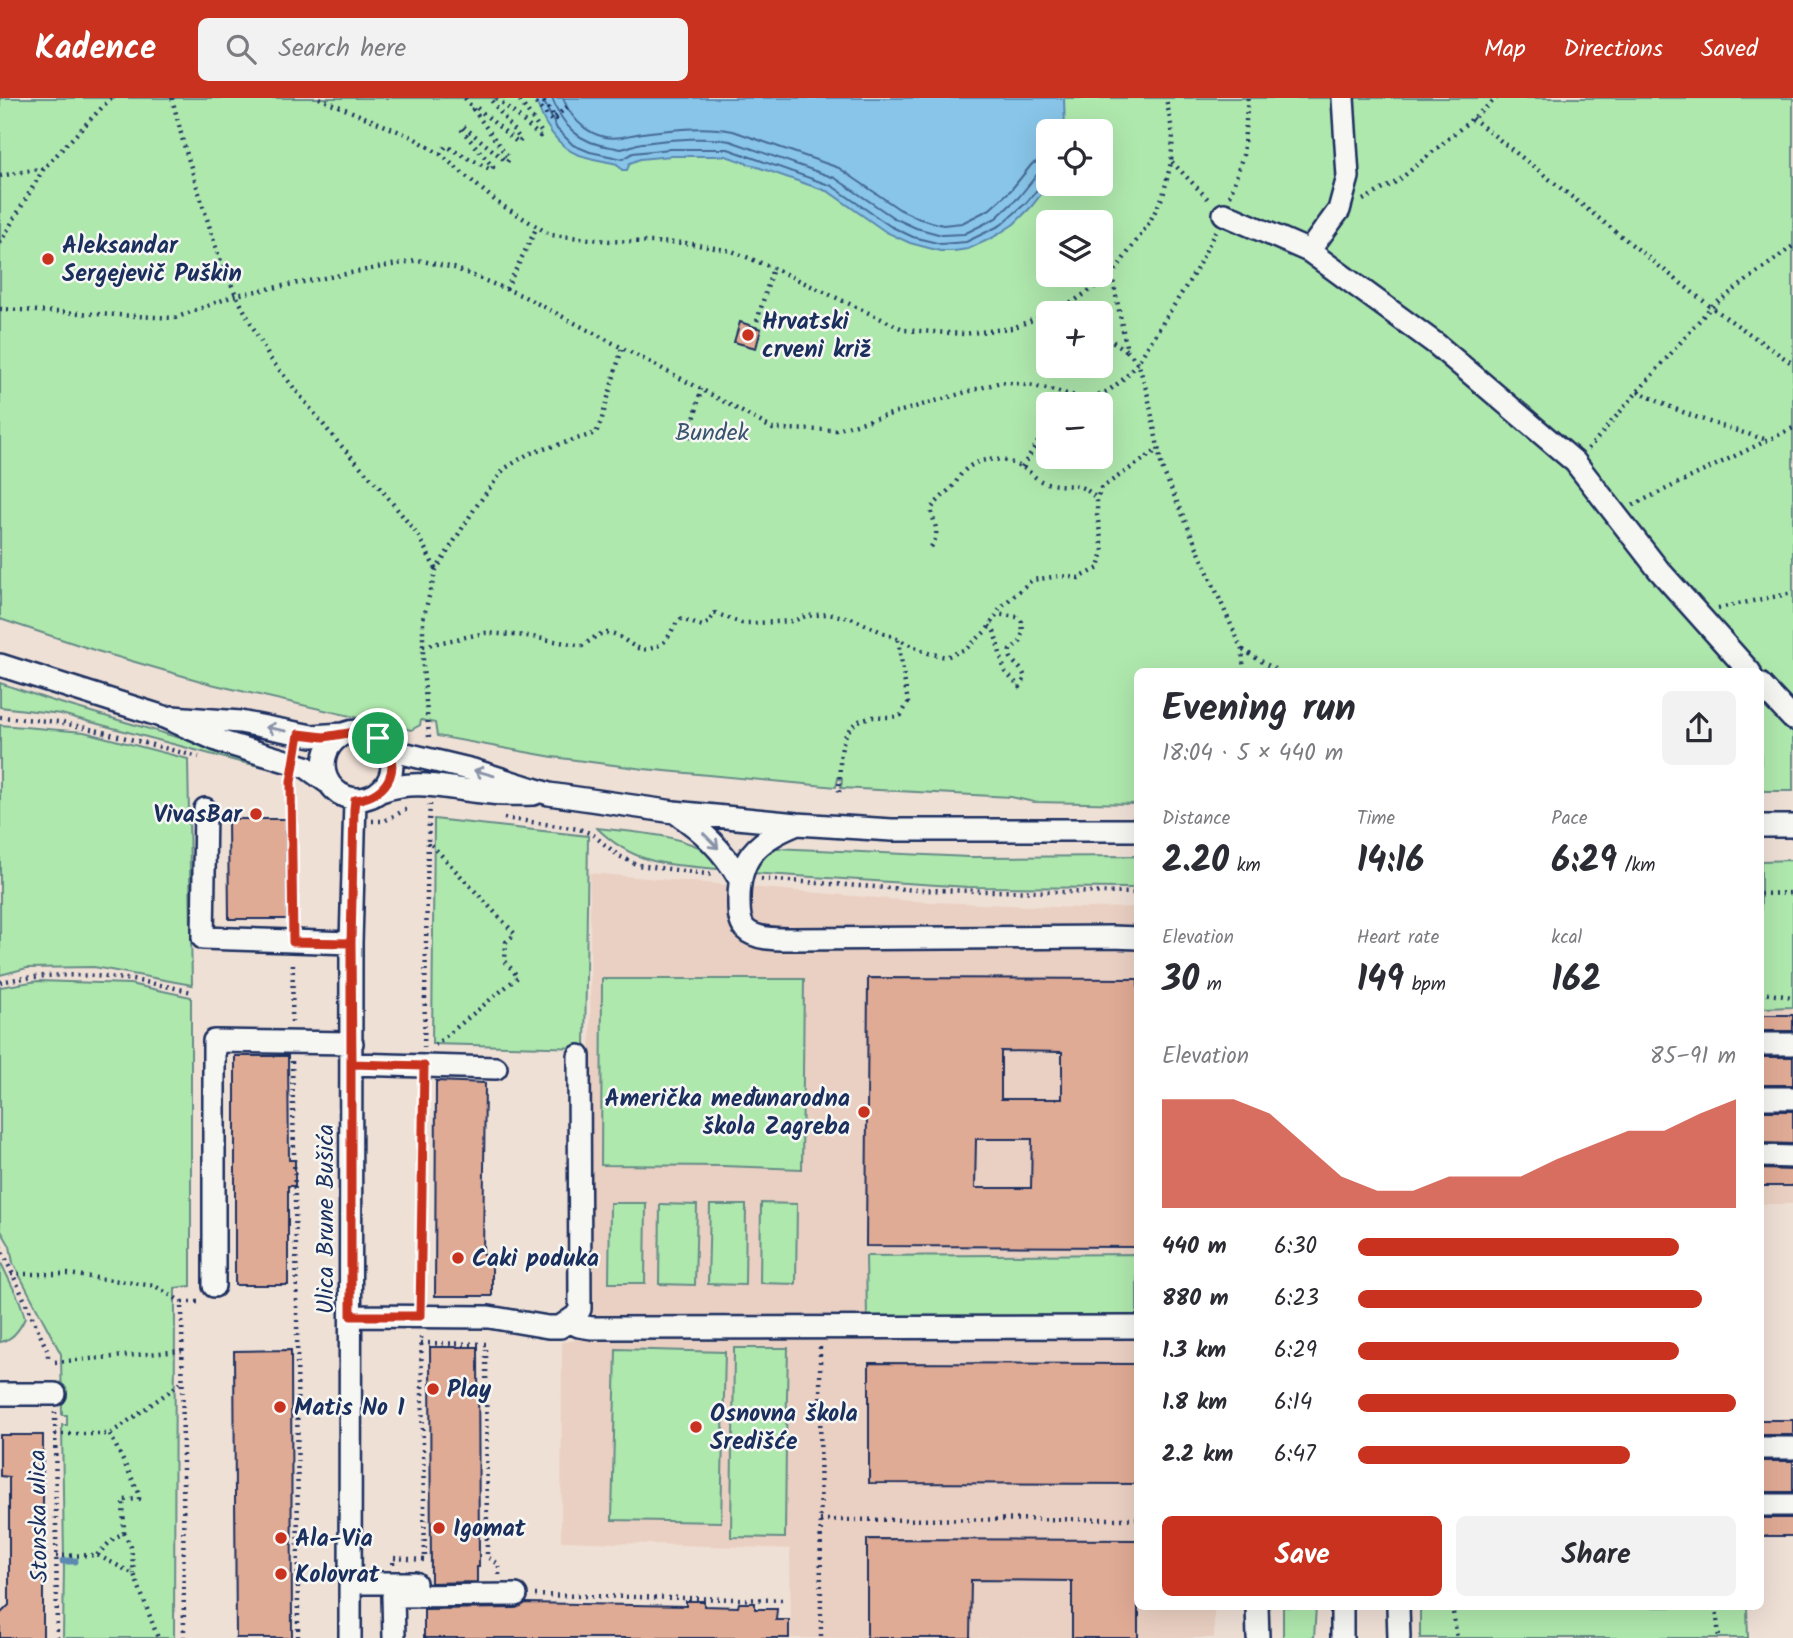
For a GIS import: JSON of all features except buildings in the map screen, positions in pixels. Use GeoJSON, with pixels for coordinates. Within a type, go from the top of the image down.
{"type":"FeatureCollection","features":[{"type":"Feature","properties":{"kind":"street"},"geometry":{"type":"LineString","coordinates":[[1309,251],[1339,210],[1348,177],[1343,98]]}},
{"type":"Feature","properties":{"kind":"street"},"geometry":{"type":"LineString","coordinates":[[1224,215],[1309,251],[1436,344],[1576,463],[1658,569],[1746,668]]}},
{"type":"Feature","properties":{"kind":"street"},"geometry":{"type":"LineString","coordinates":[[0,665],[164,717],[292,773],[316,772],[334,791],[355,800],[373,796],[394,786],[421,783],[497,794],[549,794],[674,812],[797,824],[927,831],[1134,830]]}},
{"type":"Feature","properties":{"kind":"street"},"geometry":{"type":"LineString","coordinates":[[1764,688],[1793,719]]}},
{"type":"Feature","properties":{"kind":"street"},"geometry":{"type":"LineString","coordinates":[[164,717],[240,722],[312,736],[361,731],[378,738],[398,752],[472,769],[549,794]]}},
{"type":"Feature","properties":{"kind":"street"},"geometry":{"type":"LineString","coordinates":[[327,782],[323,760],[334,740],[343,734]]}},
{"type":"Feature","properties":{"kind":"street"},"geometry":{"type":"LineString","coordinates":[[381,791],[387,783],[392,763],[385,744]]}},
{"type":"Feature","properties":{"kind":"street","name":"Ulica Brune Bušića"},"geometry":{"type":"LineString","coordinates":[[350,1638],[351,943],[355,800]]}},
{"type":"Feature","properties":{"kind":"street"},"geometry":{"type":"LineString","coordinates":[[205,809],[203,938],[351,943]]}},
{"type":"Feature","properties":{"kind":"street"},"geometry":{"type":"LineString","coordinates":[[674,812],[713,841],[727,857],[739,878]]}},
{"type":"Feature","properties":{"kind":"street"},"geometry":{"type":"LineString","coordinates":[[797,824],[773,834],[759,844],[750,855],[739,878],[739,917],[746,929],[756,935],[770,938],[1134,938]]}},
{"type":"Feature","properties":{"kind":"street"},"geometry":{"type":"LineString","coordinates":[[1764,826],[1793,826]]}},
{"type":"Feature","properties":{"kind":"street"},"geometry":{"type":"LineString","coordinates":[[214,1286],[214,1041],[352,1054],[424,1066],[496,1068]]}},
{"type":"Feature","properties":{"kind":"street"},"geometry":{"type":"LineString","coordinates":[[1764,1044],[1793,1044]]}},
{"type":"Feature","properties":{"kind":"street"},"geometry":{"type":"LineString","coordinates":[[351,1316],[489,1317],[548,1327],[560,1327],[576,1316],[580,1309],[579,1056]]}},
{"type":"Feature","properties":{"kind":"street"},"geometry":{"type":"LineString","coordinates":[[1764,1098],[1793,1098]]}},
{"type":"Feature","properties":{"kind":"street"},"geometry":{"type":"LineString","coordinates":[[1764,1156],[1793,1157]]}},
{"type":"Feature","properties":{"kind":"street"},"geometry":{"type":"LineString","coordinates":[[569,1321],[592,1328],[1134,1327]]}},
{"type":"Feature","properties":{"kind":"street"},"geometry":{"type":"LineString","coordinates":[[0,1394],[55,1394]]}},
{"type":"Feature","properties":{"kind":"street"},"geometry":{"type":"LineString","coordinates":[[1764,1448],[1793,1448]]}},
{"type":"Feature","properties":{"kind":"street"},"geometry":{"type":"LineString","coordinates":[[1764,1505],[1793,1505]]}},
{"type":"Feature","properties":{"kind":"street"},"geometry":{"type":"LineString","coordinates":[[350,1583],[393,1583],[502,1591]]}},
{"type":"Feature","properties":{"kind":"street"},"geometry":{"type":"LineString","coordinates":[[394,1638],[393,1596],[502,1591]]}},
{"type":"Feature","properties":{"kind":"street"},"geometry":{"type":"LineString","coordinates":[[1257,1610],[1258,1638]]}},
{"type":"Feature","properties":{"kind":"street"},"geometry":{"type":"LineString","coordinates":[[1342,1610],[1342,1638]]}},
{"type":"Feature","properties":{"kind":"street"},"geometry":{"type":"LineString","coordinates":[[1398,1610],[1399,1638]]}},
{"type":"Feature","properties":{"kind":"path"},"geometry":{"type":"LineString","coordinates":[[0,243],[44,169],[111,98]]}},
{"type":"Feature","properties":{"kind":"path"},"geometry":{"type":"LineString","coordinates":[[172,98],[218,254],[269,357],[418,535],[436,570]]}},
{"type":"Feature","properties":{"kind":"path"},"geometry":{"type":"LineString","coordinates":[[319,98],[412,137],[440,154],[498,202],[551,235],[610,241],[686,243],[732,251],[905,330],[964,334],[1012,328],[1036,319]]}},
{"type":"Feature","properties":{"kind":"path"},"geometry":{"type":"LineString","coordinates":[[440,154],[446,146],[491,170],[492,167],[461,129],[463,126],[507,162],[509,159],[465,98]]}},
{"type":"Feature","properties":{"kind":"path"},"geometry":{"type":"LineString","coordinates":[[473,109],[476,107],[518,143],[521,140],[491,100],[496,98],[540,136],[542,133],[518,98]]}},
{"type":"Feature","properties":{"kind":"path"},"geometry":{"type":"LineString","coordinates":[[531,98],[553,122],[567,107]]}},
{"type":"Feature","properties":{"kind":"path"},"geometry":{"type":"LineString","coordinates":[[541,98],[555,117]]}},
{"type":"Feature","properties":{"kind":"path"},"geometry":{"type":"LineString","coordinates":[[1113,274],[1150,223],[1163,196],[1171,162],[1173,135],[1166,98]]}},
{"type":"Feature","properties":{"kind":"path"},"geometry":{"type":"LineString","coordinates":[[1106,392],[1125,377],[1138,362],[1195,272],[1224,215],[1243,155],[1248,98]]}},
{"type":"Feature","properties":{"kind":"path"},"geometry":{"type":"LineString","coordinates":[[1339,210],[1398,181],[1497,98]]}},
{"type":"Feature","properties":{"kind":"path"},"geometry":{"type":"LineString","coordinates":[[1472,118],[1711,307],[1793,364]]}},
{"type":"Feature","properties":{"kind":"path"},"geometry":{"type":"LineString","coordinates":[[1171,162],[1224,215]]}},
{"type":"Feature","properties":{"kind":"path"},"geometry":{"type":"LineString","coordinates":[[0,176],[44,169]]}},
{"type":"Feature","properties":{"kind":"path"},"geometry":{"type":"LineString","coordinates":[[506,289],[537,227]]}},
{"type":"Feature","properties":{"kind":"path"},"geometry":{"type":"LineString","coordinates":[[1576,463],[1711,307],[1793,246]]}},
{"type":"Feature","properties":{"kind":"path"},"geometry":{"type":"LineString","coordinates":[[0,309],[175,318],[236,295],[418,260],[454,268],[506,289],[773,429],[836,430],[1001,382],[1057,392]]}},
{"type":"Feature","properties":{"kind":"path"},"geometry":{"type":"LineString","coordinates":[[757,321],[773,268]]}},
{"type":"Feature","properties":{"kind":"path"},"geometry":{"type":"LineString","coordinates":[[1113,280],[1127,351]]}},
{"type":"Feature","properties":{"kind":"path"},"geometry":{"type":"LineString","coordinates":[[1074,301],[1095,287]]}},
{"type":"Feature","properties":{"kind":"path"},"geometry":{"type":"LineString","coordinates":[[1113,342],[1138,362],[1148,396],[1162,468],[1242,650],[1244,668]]}},
{"type":"Feature","properties":{"kind":"path"},"geometry":{"type":"LineString","coordinates":[[429,737],[423,619],[436,570],[475,508],[504,469],[528,454],[596,433],[622,348]]}},
{"type":"Feature","properties":{"kind":"path"},"geometry":{"type":"LineString","coordinates":[[690,438],[701,389]]}},
{"type":"Feature","properties":{"kind":"path"},"geometry":{"type":"LineString","coordinates":[[1638,391],[1667,407],[1706,422],[1768,440]]}},
{"type":"Feature","properties":{"kind":"path"},"geometry":{"type":"LineString","coordinates":[[1617,513],[1793,428]]}},
{"type":"Feature","properties":{"kind":"path"},"geometry":{"type":"LineString","coordinates":[[1022,467],[1036,445]]}},
{"type":"Feature","properties":{"kind":"path"},"geometry":{"type":"LineString","coordinates":[[423,646],[485,633],[527,636],[582,646],[605,633],[611,633],[638,649],[647,649],[660,645],[668,638],[677,620],[684,619],[702,626],[708,623],[715,613],[741,622],[756,623],[793,621],[806,616],[827,614],[860,621],[928,653],[946,657],[966,649],[989,626],[1001,607],[1032,580],[1060,576],[1079,578],[1099,568],[1103,551],[1097,499],[1101,488],[1158,449]]}},
{"type":"Feature","properties":{"kind":"path"},"geometry":{"type":"LineString","coordinates":[[931,547],[936,540],[938,529],[931,509],[969,467],[977,462],[991,459],[1022,467],[1040,481],[1087,488],[1097,499]]}},
{"type":"Feature","properties":{"kind":"path"},"geometry":{"type":"LineString","coordinates":[[1697,615],[1727,605],[1793,593]]}},
{"type":"Feature","properties":{"kind":"path"},"geometry":{"type":"LineString","coordinates":[[989,626],[994,631],[1005,672],[1020,687],[1026,677],[1009,655],[1010,650],[1020,642],[1022,622],[1017,617],[996,614]]}},
{"type":"Feature","properties":{"kind":"path"},"geometry":{"type":"LineString","coordinates":[[839,792],[843,739],[852,724],[869,718],[889,719],[901,715],[908,703],[898,639]]}},
{"type":"Feature","properties":{"kind":"path"},"geometry":{"type":"LineString","coordinates":[[1242,650],[1272,668]]}},
{"type":"Feature","properties":{"kind":"path"},"geometry":{"type":"LineString","coordinates":[[0,717],[71,725],[200,758]]}},
{"type":"Feature","properties":{"kind":"path"},"geometry":{"type":"LineString","coordinates":[[278,779],[292,773]]}},
{"type":"Feature","properties":{"kind":"path"},"geometry":{"type":"LineString","coordinates":[[292,773],[299,785]]}},
{"type":"Feature","properties":{"kind":"path"},"geometry":{"type":"LineString","coordinates":[[292,773],[292,1030]]}},
{"type":"Feature","properties":{"kind":"path"},"geometry":{"type":"LineString","coordinates":[[428,841],[515,934],[506,942],[505,961],[518,977],[424,1055],[428,841],[430,806]]}},
{"type":"Feature","properties":{"kind":"path"},"geometry":{"type":"LineString","coordinates":[[1764,894],[1793,893]]}},
{"type":"Feature","properties":{"kind":"path"},"geometry":{"type":"LineString","coordinates":[[0,982],[29,976],[91,974],[141,980],[192,992]]}},
{"type":"Feature","properties":{"kind":"path"},"geometry":{"type":"LineString","coordinates":[[1764,993],[1793,997]]}},
{"type":"Feature","properties":{"kind":"path"},"geometry":{"type":"LineString","coordinates":[[292,1050],[297,1296],[298,1638]]}},
{"type":"Feature","properties":{"kind":"path"},"geometry":{"type":"LineString","coordinates":[[393,1583],[393,1558],[425,1560],[420,1316],[424,1066]]}},
{"type":"Feature","properties":{"kind":"path"},"geometry":{"type":"LineString","coordinates":[[0,1246],[48,1352],[48,1361]]}},
{"type":"Feature","properties":{"kind":"path"},"geometry":{"type":"LineString","coordinates":[[12,1274],[68,1274],[155,1286],[182,1302],[213,1302],[214,1286]]}},
{"type":"Feature","properties":{"kind":"path"},"geometry":{"type":"LineString","coordinates":[[182,1302],[184,1638]]}},
{"type":"Feature","properties":{"kind":"path"},"geometry":{"type":"LineString","coordinates":[[820,1328],[821,1638]]}},
{"type":"Feature","properties":{"kind":"path"},"geometry":{"type":"LineString","coordinates":[[421,1343],[486,1344],[487,1556],[499,1564],[502,1591],[783,1600]]}},
{"type":"Feature","properties":{"kind":"path"},"geometry":{"type":"LineString","coordinates":[[55,1362],[182,1352]]}},
{"type":"Feature","properties":{"kind":"path"},"geometry":{"type":"LineString","coordinates":[[55,1434],[110,1434],[181,1382]]}},
{"type":"Feature","properties":{"kind":"path","name":"Stonska ulica"},"geometry":{"type":"LineString","coordinates":[[55,1394],[57,1638]]}},
{"type":"Feature","properties":{"kind":"path"},"geometry":{"type":"LineString","coordinates":[[110,1434],[139,1493],[139,1499],[123,1500],[124,1533],[131,1547],[134,1574],[158,1638]]}},
{"type":"Feature","properties":{"kind":"path"},"geometry":{"type":"LineString","coordinates":[[820,1520],[1134,1520]]}},
{"type":"Feature","properties":{"kind":"path"},"geometry":{"type":"LineString","coordinates":[[97,1555],[114,1538],[124,1533]]}},
{"type":"Feature","properties":{"kind":"path"},"geometry":{"type":"LineString","coordinates":[[56,1556],[97,1555],[134,1574]]}},
{"type":"Feature","properties":{"kind":"path"},"geometry":{"type":"LineString","coordinates":[[1453,1610],[1457,1638]]}},
{"type":"Feature","properties":{"kind":"path"},"geometry":{"type":"LineString","coordinates":[[1716,1610],[1719,1638]]}},
{"type":"Feature","properties":{"kind":"shaded area","name":"Američka međunarodna škola Zagreba"},"geometry":{"type":"Polygon","coordinates":[[[590,873],[912,901],[1084,908],[1134,907],[1134,1316],[591,1318],[590,873]]]}},
{"type":"Feature","properties":{"kind":"shaded area"},"geometry":{"type":"Polygon","coordinates":[[[1793,1007],[1793,1204],[1764,1204],[1764,1008],[1793,1007]]]}},
{"type":"Feature","properties":{"kind":"shaded area","name":"Osnovna škola Središće"},"geometry":{"type":"Polygon","coordinates":[[[588,1338],[1134,1340],[1134,1610],[1214,1610],[1214,1638],[791,1638],[790,1549],[561,1541],[562,1342],[588,1338]]]}},
{"type":"Feature","properties":{"kind":"green space","name":"Bundek"},"geometry":{"type":"Polygon","coordinates":[[[0,98],[1793,98],[1793,791],[1764,791],[1764,668],[1134,668],[1134,804],[1034,802],[1011,797],[841,788],[842,779],[838,779],[836,787],[644,769],[553,757],[437,736],[435,723],[421,720],[420,725],[411,730],[211,684],[0,619],[0,98]]]}},
{"type":"Feature","properties":{"kind":"green space"},"geometry":{"type":"Polygon","coordinates":[[[0,683],[252,759],[283,771],[61,714],[0,707],[0,683]]]}},
{"type":"Feature","properties":{"kind":"green space"},"geometry":{"type":"Polygon","coordinates":[[[0,725],[84,732],[188,759],[192,985],[94,967],[27,968],[0,975],[0,725]]]}},
{"type":"Feature","properties":{"kind":"green space"},"geometry":{"type":"Polygon","coordinates":[[[434,819],[588,836],[585,1048],[432,1044],[434,819]]]}},
{"type":"Feature","properties":{"kind":"green space"},"geometry":{"type":"Polygon","coordinates":[[[597,828],[659,835],[689,843],[716,857],[719,869],[668,864],[639,856],[625,850],[597,828]]]}},
{"type":"Feature","properties":{"kind":"green space"},"geometry":{"type":"Polygon","coordinates":[[[775,848],[969,857],[1134,856],[1134,888],[968,887],[752,873],[767,853],[775,848]]]}},
{"type":"Feature","properties":{"kind":"green space"},"geometry":{"type":"Polygon","coordinates":[[[1793,860],[1793,1007],[1764,1008],[1764,861],[1793,860]]]}},
{"type":"Feature","properties":{"kind":"green space"},"geometry":{"type":"Polygon","coordinates":[[[602,979],[804,979],[802,1169],[601,1165],[602,979]]]}},
{"type":"Feature","properties":{"kind":"green space"},"geometry":{"type":"Polygon","coordinates":[[[38,981],[130,984],[191,997],[191,1286],[175,1288],[174,1638],[63,1638],[64,1562],[76,1563],[77,1559],[64,1559],[62,1425],[67,1425],[67,1415],[62,1415],[61,1354],[13,1263],[10,1246],[0,1229],[0,987],[38,981]]]}},
{"type":"Feature","properties":{"kind":"green space"},"geometry":{"type":"Polygon","coordinates":[[[610,1203],[646,1203],[645,1283],[609,1283],[610,1203]]]}},
{"type":"Feature","properties":{"kind":"green space"},"geometry":{"type":"Polygon","coordinates":[[[761,1203],[797,1204],[796,1284],[760,1283],[761,1203]]]}},
{"type":"Feature","properties":{"kind":"green space"},"geometry":{"type":"Polygon","coordinates":[[[660,1204],[697,1205],[695,1285],[659,1284],[660,1204]]]}},
{"type":"Feature","properties":{"kind":"green space"},"geometry":{"type":"Polygon","coordinates":[[[710,1205],[746,1205],[745,1285],[708,1284],[710,1205]]]}},
{"type":"Feature","properties":{"kind":"green space"},"geometry":{"type":"Polygon","coordinates":[[[1134,1254],[1134,1316],[867,1318],[866,1256],[1134,1254]]]}},
{"type":"Feature","properties":{"kind":"green space"},"geometry":{"type":"Polygon","coordinates":[[[0,1261],[25,1318],[16,1333],[0,1342],[0,1261]]]}},
{"type":"Feature","properties":{"kind":"green space"},"geometry":{"type":"Polygon","coordinates":[[[734,1348],[788,1348],[786,1441],[733,1441],[734,1348]]]}},
{"type":"Feature","properties":{"kind":"green space"},"geometry":{"type":"Polygon","coordinates":[[[616,1349],[725,1352],[721,1522],[612,1520],[616,1349]]]}},
{"type":"Feature","properties":{"kind":"green space"},"geometry":{"type":"Polygon","coordinates":[[[732,1444],[786,1444],[785,1538],[731,1537],[732,1444]]]}},
{"type":"Feature","properties":{"kind":"green space"},"geometry":{"type":"Polygon","coordinates":[[[1283,1610],[1316,1610],[1314,1638],[1283,1638],[1283,1610]]]}},
{"type":"Feature","properties":{"kind":"green space"},"geometry":{"type":"Polygon","coordinates":[[[1420,1610],[1747,1610],[1748,1638],[1420,1638],[1420,1610]]]}},
{"type":"Feature","properties":{"kind":"water"},"geometry":{"type":"Polygon","coordinates":[[[534,98],[1064,98],[1065,119],[1036,119],[1036,196],[1040,196],[1031,207],[1014,224],[992,238],[968,249],[954,251],[940,251],[910,243],[886,232],[829,192],[726,156],[640,159],[630,163],[627,170],[622,170],[617,164],[585,157],[568,149],[553,135],[534,98]]]}},
{"type":"Feature","properties":{"kind":"waterway"},"geometry":{"type":"LineString","coordinates":[[63,1561],[75,1561]]}},
{"type":"Feature","properties":{"kind":"place","name":"Aleksandar Sergejevič Puškin"},"geometry":{"type":"Point","coordinates":[48,259]}},
{"type":"Feature","properties":{"kind":"place","name":"Hrvatski crveni križ"},"geometry":{"type":"Point","coordinates":[748,335]}},
{"type":"Feature","properties":{"kind":"place","name":"VivasBar"},"geometry":{"type":"Point","coordinates":[256,814]}},
{"type":"Feature","properties":{"kind":"place","name":"Američka međunarodna škola Zagreba"},"geometry":{"type":"Point","coordinates":[864,1112]}},
{"type":"Feature","properties":{"kind":"place","name":"Caki poduka"},"geometry":{"type":"Point","coordinates":[458,1258]}},
{"type":"Feature","properties":{"kind":"place","name":"Play"},"geometry":{"type":"Point","coordinates":[433,1389]}},
{"type":"Feature","properties":{"kind":"place","name":"Matis No 1"},"geometry":{"type":"Point","coordinates":[280,1407]}},
{"type":"Feature","properties":{"kind":"place","name":"Osnovna škola Središće"},"geometry":{"type":"Point","coordinates":[696,1427]}},
{"type":"Feature","properties":{"kind":"place","name":"Igomat"},"geometry":{"type":"Point","coordinates":[439,1528]}},
{"type":"Feature","properties":{"kind":"place","name":"Ala-Via"},"geometry":{"type":"Point","coordinates":[281,1538]}},
{"type":"Feature","properties":{"kind":"place","name":"Kolovrat"},"geometry":{"type":"Point","coordinates":[281,1574]}},
{"type":"Feature","properties":{"kind":"route"},"geometry":{"type":"LineString","coordinates":[[361,731],[378,738],[390,753],[391,773],[381,791],[373,796],[355,800],[354,809],[352,1064],[424,1066],[420,1316],[351,1316],[351,943],[293,942],[291,782],[299,734],[324,737],[361,731]]}}]}
